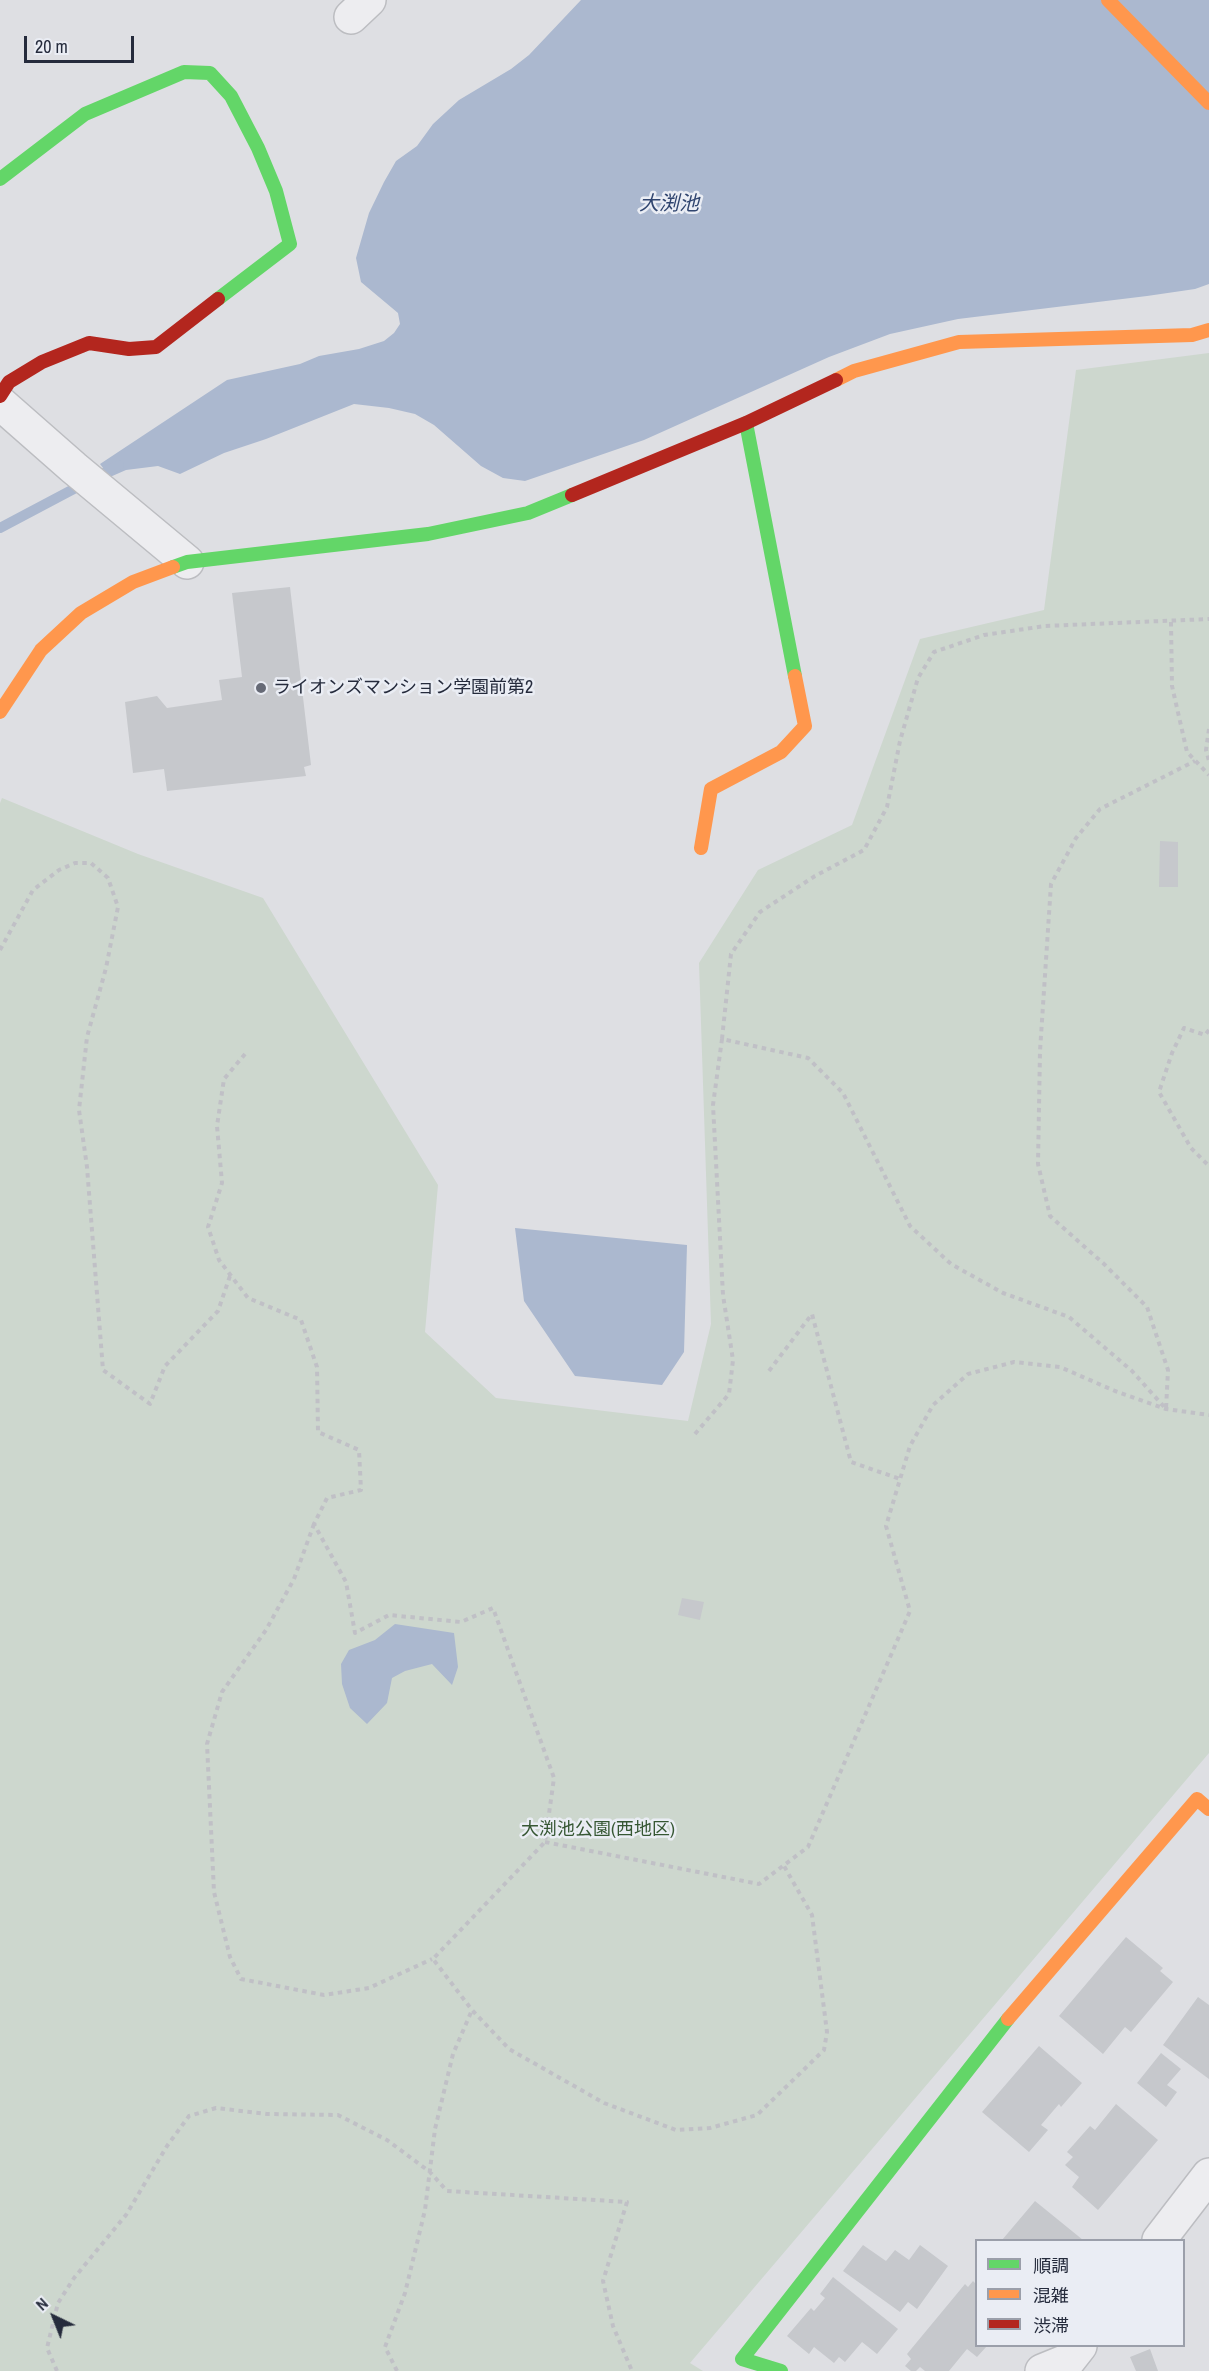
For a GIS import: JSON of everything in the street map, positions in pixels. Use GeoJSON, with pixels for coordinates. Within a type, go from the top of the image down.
{"type":"FeatureCollection","features":[{"type":"Feature","properties":{"kind":"street"},"geometry":{"type":"LineString","coordinates":[[1108,0],[1209,103]]}},
{"type":"Feature","properties":{"kind":"street"},"geometry":{"type":"LineString","coordinates":[[0,180],[85,114],[184,72],[210,73],[231,96],[258,148],[276,191],[290,244],[156,347],[129,349],[88,343],[42,362],[9,382],[0,396]]}},
{"type":"Feature","properties":{"kind":"street"},"geometry":{"type":"LineString","coordinates":[[0,712],[41,650],[81,614],[133,582],[187,562],[428,534],[528,513],[746,423],[854,371],[959,342],[1192,335],[1209,330]]}},
{"type":"Feature","properties":{"kind":"street"},"geometry":{"type":"LineString","coordinates":[[0,404],[187,562]]}},
{"type":"Feature","properties":{"kind":"street"},"geometry":{"type":"LineString","coordinates":[[701,848],[711,789],[781,752],[805,726],[746,423]]}},
{"type":"Feature","properties":{"kind":"street"},"geometry":{"type":"LineString","coordinates":[[781,2371],[742,2359],[992,2037],[1197,1799],[1209,1809]]}},
{"type":"Feature","properties":{"kind":"street"},"geometry":{"type":"LineString","coordinates":[[1161,2239],[1209,2175]]}},
{"type":"Feature","properties":{"kind":"street"},"geometry":{"type":"LineString","coordinates":[[1042,2371],[1069,2360],[1079,2347]]}},
{"type":"Feature","properties":{"kind":"path"},"geometry":{"type":"LineString","coordinates":[[695,1434],[729,1394],[733,1360],[723,1295],[713,1105],[731,954],[760,912],[815,876],[864,850],[887,807],[900,741],[918,678],[934,652],[984,635],[1045,626],[1209,619]]}},
{"type":"Feature","properties":{"kind":"path"},"geometry":{"type":"LineString","coordinates":[[1171,622],[1172,686],[1187,752],[1209,775]]}},
{"type":"Feature","properties":{"kind":"path"},"geometry":{"type":"LineString","coordinates":[[1209,729],[1206,750],[1209,761]]}},
{"type":"Feature","properties":{"kind":"path"},"geometry":{"type":"LineString","coordinates":[[1166,1409],[1168,1370],[1147,1307],[1104,1264],[1050,1216],[1038,1164],[1040,1051],[1051,884],[1076,838],[1100,809],[1195,761]]}},
{"type":"Feature","properties":{"kind":"path"},"geometry":{"type":"LineString","coordinates":[[0,950],[33,890],[59,870],[75,863],[91,863],[108,878],[117,907],[106,968],[87,1037],[80,1110],[87,1167],[103,1370],[150,1404],[165,1366],[218,1311],[230,1275]]}},
{"type":"Feature","properties":{"kind":"path"},"geometry":{"type":"LineString","coordinates":[[1209,1029],[1205,1035],[1184,1029],[1172,1053],[1159,1092],[1191,1148],[1209,1166]]}},
{"type":"Feature","properties":{"kind":"path"},"geometry":{"type":"LineString","coordinates":[[722,1039],[808,1059],[843,1093],[910,1227],[951,1264],[1003,1293],[1069,1317],[1132,1371],[1166,1409]]}},
{"type":"Feature","properties":{"kind":"path"},"geometry":{"type":"LineString","coordinates":[[245,1054],[224,1079],[217,1126],[222,1183],[208,1227],[219,1260],[248,1298],[302,1320],[317,1368],[318,1432],[358,1450],[361,1490],[327,1498],[314,1524],[294,1579],[266,1630],[222,1692],[207,1744],[214,1892],[230,1957],[241,1979],[324,1995],[369,1988],[432,1959],[545,1842],[554,1778],[493,1608],[460,1622],[389,1615],[355,1633],[346,1582],[314,1524]]}},
{"type":"Feature","properties":{"kind":"path"},"geometry":{"type":"LineString","coordinates":[[769,1371],[812,1314],[851,1462],[900,1479]]}},
{"type":"Feature","properties":{"kind":"path"},"geometry":{"type":"LineString","coordinates":[[545,1842],[759,1884],[808,1848],[910,1611],[886,1526],[910,1446],[933,1405],[968,1374],[1014,1362],[1060,1367],[1115,1391],[1166,1409],[1209,1415]]}},
{"type":"Feature","properties":{"kind":"path"},"geometry":{"type":"LineString","coordinates":[[432,1959],[472,2010],[509,2049],[604,2103],[676,2130],[710,2128],[757,2115],[824,2050],[827,2032],[812,1915],[784,1866]]}},
{"type":"Feature","properties":{"kind":"path"},"geometry":{"type":"LineString","coordinates":[[397,2371],[385,2347],[405,2293],[425,2210],[435,2129],[453,2054],[472,2010]]}},
{"type":"Feature","properties":{"kind":"path"},"geometry":{"type":"LineString","coordinates":[[57,2371],[47,2348],[58,2303],[74,2278],[126,2215],[167,2146],[189,2116],[216,2108],[267,2114],[338,2115],[387,2140],[430,2172],[447,2191],[627,2202],[603,2281],[613,2326],[632,2371]]}},
{"type":"Feature","properties":{"kind":"green space","name":"大渕池公園(西地区)"},"geometry":{"type":"Polygon","coordinates":[[[1209,353],[1209,1753],[690,2363],[703,2371],[0,2371],[0,803],[2,798],[138,854],[263,898],[438,1185],[425,1332],[496,1398],[688,1421],[711,1324],[699,963],[758,870],[852,825],[920,639],[1044,610],[1076,370],[1209,353]]]}},
{"type":"Feature","properties":{"kind":"water","name":"大渕池"},"geometry":{"type":"Polygon","coordinates":[[[581,0],[1209,0],[1209,284],[1195,289],[1147,296],[958,319],[890,334],[829,357],[644,440],[525,481],[503,478],[481,466],[434,425],[415,414],[354,404],[224,453],[180,474],[158,466],[126,470],[110,477],[100,464],[227,380],[300,364],[319,356],[359,349],[384,341],[394,333],[400,324],[398,313],[361,282],[356,258],[369,213],[384,182],[396,161],[417,146],[433,124],[459,100],[511,69],[529,55],[581,0]]]}},
{"type":"Feature","properties":{"kind":"water"},"geometry":{"type":"Polygon","coordinates":[[[515,1228],[687,1245],[684,1352],[662,1385],[575,1376],[524,1301],[515,1228]]]}},
{"type":"Feature","properties":{"kind":"water"},"geometry":{"type":"Polygon","coordinates":[[[395,1624],[454,1633],[458,1667],[452,1685],[432,1664],[405,1671],[392,1678],[387,1703],[367,1724],[350,1708],[342,1684],[341,1664],[349,1650],[375,1640],[395,1624]]]}},
{"type":"Feature","properties":{"kind":"building","name":"ライオンズマンション学園前第2"},"geometry":{"type":"Polygon","coordinates":[[[290,587],[311,765],[304,767],[306,776],[167,791],[164,769],[133,773],[125,702],[157,696],[167,708],[222,700],[219,680],[242,677],[232,593],[290,587]]]}},
{"type":"Feature","properties":{"kind":"building"},"geometry":{"type":"Polygon","coordinates":[[[1160,841],[1178,842],[1178,887],[1159,887],[1160,841]]]}},
{"type":"Feature","properties":{"kind":"building"},"geometry":{"type":"Polygon","coordinates":[[[682,1598],[704,1602],[700,1620],[678,1615],[682,1598]]]}},
{"type":"Feature","properties":{"kind":"building"},"geometry":{"type":"Polygon","coordinates":[[[1126,1937],[1163,1968],[1160,1971],[1173,1982],[1131,2032],[1125,2027],[1103,2054],[1059,2016],[1126,1937]]]}},
{"type":"Feature","properties":{"kind":"building"},"geometry":{"type":"Polygon","coordinates":[[[1198,1997],[1209,2005],[1209,2079],[1163,2045],[1198,1997]]]}},
{"type":"Feature","properties":{"kind":"building"},"geometry":{"type":"Polygon","coordinates":[[[1039,2046],[1082,2083],[1041,2125],[1048,2130],[1029,2152],[982,2112],[1039,2046]]]}},
{"type":"Feature","properties":{"kind":"building"},"geometry":{"type":"Polygon","coordinates":[[[1161,2053],[1181,2069],[1167,2085],[1177,2092],[1166,2107],[1137,2083],[1161,2053]]]}},
{"type":"Feature","properties":{"kind":"building"},"geometry":{"type":"Polygon","coordinates":[[[1116,2104],[1158,2140],[1098,2210],[1072,2187],[1079,2177],[1065,2165],[1073,2157],[1067,2152],[1090,2126],[1095,2130],[1116,2104]]]}},
{"type":"Feature","properties":{"kind":"building"},"geometry":{"type":"Polygon","coordinates":[[[1035,2201],[1082,2239],[1003,2239],[1035,2201]]]}},
{"type":"Feature","properties":{"kind":"building"},"geometry":{"type":"Polygon","coordinates":[[[863,2245],[886,2261],[895,2250],[909,2260],[920,2245],[948,2266],[917,2309],[908,2302],[900,2312],[843,2271],[863,2245]]]}},
{"type":"Feature","properties":{"kind":"building"},"geometry":{"type":"Polygon","coordinates":[[[833,2277],[898,2329],[877,2354],[862,2342],[845,2362],[839,2357],[834,2363],[814,2347],[809,2354],[787,2336],[811,2308],[814,2311],[825,2298],[820,2294],[833,2277]]]}},
{"type":"Feature","properties":{"kind":"building"},"geometry":{"type":"Polygon","coordinates":[[[973,2281],[975,2283],[975,2347],[986,2347],[977,2357],[967,2349],[949,2371],[925,2371],[920,2367],[916,2371],[911,2371],[905,2366],[911,2359],[907,2354],[965,2284],[968,2287],[973,2281]]]}},
{"type":"Feature","properties":{"kind":"building"},"geometry":{"type":"Polygon","coordinates":[[[1150,2349],[1158,2371],[1136,2371],[1130,2357],[1150,2349]]]}},
{"type":"Feature","properties":{"kind":"waterway"},"geometry":{"type":"LineString","coordinates":[[0,528],[119,465]]}},
{"type":"Feature","properties":{"kind":"traffic: fast"},"geometry":{"type":"LineString","coordinates":[[0,179],[85,114],[184,72],[210,73],[231,96],[258,148],[276,191],[290,244],[218,299]]}},
{"type":"Feature","properties":{"kind":"traffic: fast"},"geometry":{"type":"LineString","coordinates":[[746,423],[795,676]]}},
{"type":"Feature","properties":{"kind":"traffic: fast"},"geometry":{"type":"LineString","coordinates":[[173,567],[187,562],[428,534],[528,513],[572,495]]}},
{"type":"Feature","properties":{"kind":"traffic: fast"},"geometry":{"type":"LineString","coordinates":[[781,2371],[742,2359],[1008,2019]]}},
{"type":"Feature","properties":{"kind":"traffic: slow"},"geometry":{"type":"LineString","coordinates":[[1108,0],[1209,103]]}},
{"type":"Feature","properties":{"kind":"traffic: slow"},"geometry":{"type":"LineString","coordinates":[[836,380],[854,371],[959,342],[1192,335],[1209,330]]}},
{"type":"Feature","properties":{"kind":"traffic: slow"},"geometry":{"type":"LineString","coordinates":[[0,712],[41,650],[81,613],[133,582],[173,567]]}},
{"type":"Feature","properties":{"kind":"traffic: slow"},"geometry":{"type":"LineString","coordinates":[[701,848],[711,789],[781,752],[805,726],[795,676]]}},
{"type":"Feature","properties":{"kind":"traffic: slow"},"geometry":{"type":"LineString","coordinates":[[1008,2019],[1197,1799],[1209,1809]]}},
{"type":"Feature","properties":{"kind":"traffic: jam"},"geometry":{"type":"LineString","coordinates":[[0,396],[9,382],[42,362],[89,343],[129,349],[156,347],[218,299]]}},
{"type":"Feature","properties":{"kind":"traffic: jam"},"geometry":{"type":"LineString","coordinates":[[572,495],[746,423],[836,380]]}},
{"type":"Feature","properties":{"kind":"place","name":"ライオンズマンション学園前第2"},"geometry":{"type":"Point","coordinates":[261,688]}}]}
